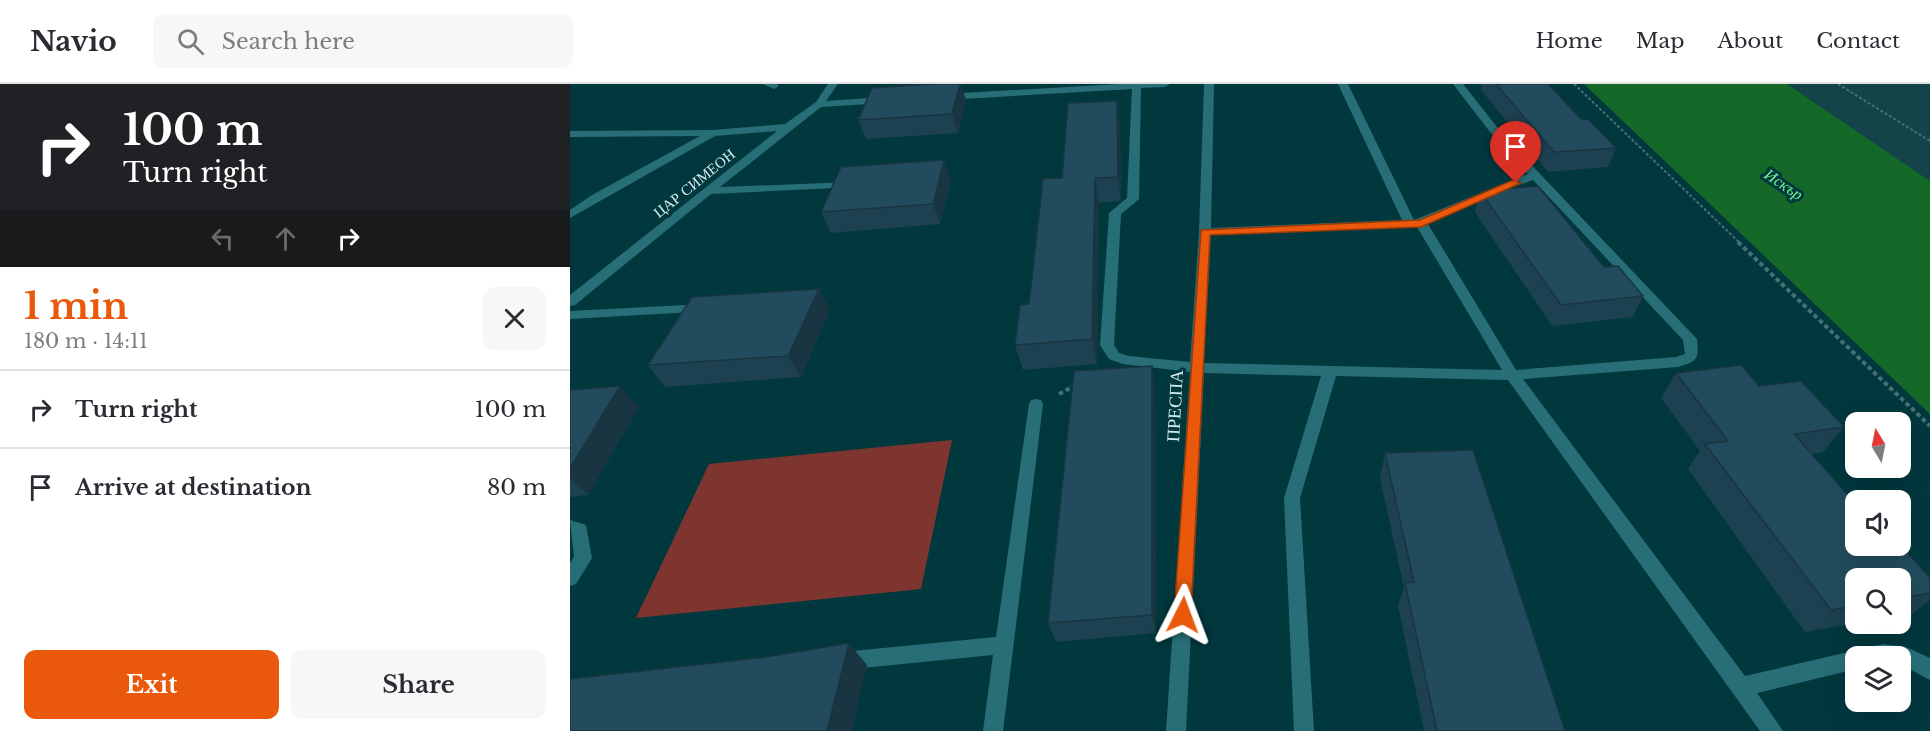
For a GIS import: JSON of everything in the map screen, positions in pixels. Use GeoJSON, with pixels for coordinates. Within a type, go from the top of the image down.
{"type":"FeatureCollection","features":[{"type":"Feature","properties":{"kind":"street","name":"ЦАР СИМЕОН"},"geometry":{"type":"LineString","coordinates":[[570,302],[819,104],[833,84]]}},
{"type":"Feature","properties":{"kind":"street"},"geometry":{"type":"LineString","coordinates":[[935,98],[1165,84]]}},
{"type":"Feature","properties":{"kind":"street","name":"ПРЕСПА"},"geometry":{"type":"LineString","coordinates":[[1176,731],[1205,232],[1209,84]]}},
{"type":"Feature","properties":{"kind":"street"},"geometry":{"type":"LineString","coordinates":[[1343,84],[1416,224],[1512,375],[1773,731]]}},
{"type":"Feature","properties":{"kind":"street"},"geometry":{"type":"LineString","coordinates":[[1137,86],[1133,199],[1115,213],[1107,345],[1114,356],[1128,361],[1197,368],[1512,375],[1678,362],[1692,356],[1690,339],[1501,140],[1458,84]]}},
{"type":"Feature","properties":{"kind":"street"},"geometry":{"type":"LineString","coordinates":[[819,104],[899,100]]}},
{"type":"Feature","properties":{"kind":"street"},"geometry":{"type":"LineString","coordinates":[[570,134],[713,133],[788,127]]}},
{"type":"Feature","properties":{"kind":"street"},"geometry":{"type":"LineString","coordinates":[[570,214],[596,197],[713,133]]}},
{"type":"Feature","properties":{"kind":"street"},"geometry":{"type":"LineString","coordinates":[[1205,232],[1416,224],[1477,197],[1536,175]]}},
{"type":"Feature","properties":{"kind":"street"},"geometry":{"type":"LineString","coordinates":[[710,191],[863,184]]}},
{"type":"Feature","properties":{"kind":"street"},"geometry":{"type":"LineString","coordinates":[[570,315],[723,307]]}},
{"type":"Feature","properties":{"kind":"street"},"geometry":{"type":"LineString","coordinates":[[1304,731],[1292,498],[1330,371]]}},
{"type":"Feature","properties":{"kind":"street"},"geometry":{"type":"LineString","coordinates":[[993,731],[1036,405]]}},
{"type":"Feature","properties":{"kind":"street"},"geometry":{"type":"LineString","coordinates":[[570,527],[580,530],[582,558],[570,578]]}},
{"type":"Feature","properties":{"kind":"street"},"geometry":{"type":"LineString","coordinates":[[820,663],[1006,645]]}},
{"type":"Feature","properties":{"kind":"street"},"geometry":{"type":"LineString","coordinates":[[1911,657],[1930,670]]}},
{"type":"Feature","properties":{"kind":"street"},"geometry":{"type":"LineString","coordinates":[[1741,687],[1845,662]]}},
{"type":"Feature","properties":{"kind":"path"},"geometry":{"type":"LineString","coordinates":[[1574,84],[1930,426]]}},
{"type":"Feature","properties":{"kind":"path"},"geometry":{"type":"LineString","coordinates":[[1838,84],[1930,141]]}},
{"type":"Feature","properties":{"kind":"path"},"geometry":{"type":"LineString","coordinates":[[1036,405],[1077,385]]}},
{"type":"Feature","properties":{"kind":"shaded area"},"geometry":{"type":"Polygon","coordinates":[[[1787,84],[1930,84],[1930,181],[1920,175],[1787,84]]]}},
{"type":"Feature","properties":{"kind":"shaded area"},"geometry":{"type":"Polygon","coordinates":[[[952,440],[921,589],[636,618],[709,464],[952,440]]]}},
{"type":"Feature","properties":{"kind":"water","name":"Искър"},"geometry":{"type":"Polygon","coordinates":[[[1584,84],[1787,84],[1930,181],[1930,414],[1584,84]]]}},
{"type":"Feature","properties":{"kind":"building"},"geometry":{"type":"Polygon","coordinates":[[[960,84],[952,114],[858,120],[872,88],[960,84]]]}},
{"type":"Feature","properties":{"kind":"building"},"geometry":{"type":"Polygon","coordinates":[[[1496,84],[1548,84],[1582,120],[1588,119],[1616,148],[1554,152],[1496,84]]]}},
{"type":"Feature","properties":{"kind":"building"},"geometry":{"type":"Polygon","coordinates":[[[1117,101],[1118,177],[1095,178],[1092,339],[1015,345],[1020,305],[1029,304],[1043,179],[1062,178],[1068,103],[1117,101]]]}},
{"type":"Feature","properties":{"kind":"building"},"geometry":{"type":"Polygon","coordinates":[[[944,160],[933,204],[821,212],[841,167],[944,160]]]}},
{"type":"Feature","properties":{"kind":"building"},"geometry":{"type":"Polygon","coordinates":[[[1538,186],[1604,267],[1618,266],[1643,296],[1561,305],[1480,191],[1538,186]]]}},
{"type":"Feature","properties":{"kind":"building"},"geometry":{"type":"Polygon","coordinates":[[[819,289],[788,356],[648,365],[692,297],[819,289]]]}},
{"type":"Feature","properties":{"kind":"building"},"geometry":{"type":"Polygon","coordinates":[[[1741,365],[1759,386],[1801,381],[1844,427],[1794,434],[1845,492],[1845,556],[1911,556],[1930,578],[1930,593],[1911,596],[1911,568],[1845,568],[1845,608],[1831,610],[1705,444],[1728,441],[1676,373],[1741,365]]]}},
{"type":"Feature","properties":{"kind":"building"},"geometry":{"type":"Polygon","coordinates":[[[1152,366],[1152,615],[1048,623],[1074,371],[1152,366]]]}},
{"type":"Feature","properties":{"kind":"building"},"geometry":{"type":"Polygon","coordinates":[[[620,386],[570,468],[570,390],[620,386]]]}},
{"type":"Feature","properties":{"kind":"building"},"geometry":{"type":"Polygon","coordinates":[[[1473,450],[1565,731],[1437,731],[1405,583],[1414,582],[1385,453],[1473,450]]]}},
{"type":"Feature","properties":{"kind":"building"},"geometry":{"type":"Polygon","coordinates":[[[849,643],[827,731],[570,731],[570,679],[766,657],[849,643]]]}},
{"type":"Feature","properties":{"kind":"route"},"geometry":{"type":"LineString","coordinates":[[1183,615],[1205,232],[1421,223],[1477,197],[1516,183]]}}]}
